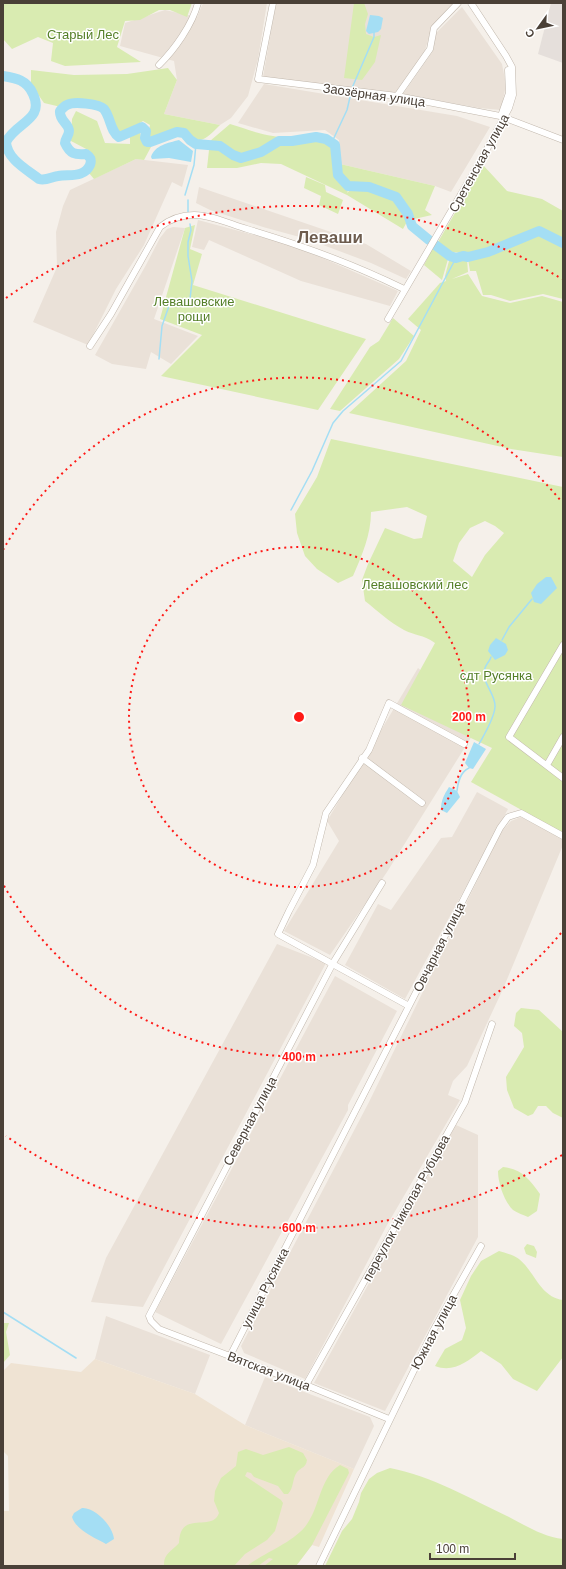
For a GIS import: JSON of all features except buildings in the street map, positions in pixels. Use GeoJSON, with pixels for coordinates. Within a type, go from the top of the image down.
{"type":"FeatureCollection","features":[{"type":"Feature","properties":{"kind":"street"},"geometry":{"type":"LineString","coordinates":[[159,65],[170,54],[196,12],[198,3]]}},
{"type":"Feature","properties":{"kind":"street","name":"Заозёрная улица"},"geometry":{"type":"LineString","coordinates":[[273,3],[258,79],[397,96],[503,115],[563,140]]}},
{"type":"Feature","properties":{"kind":"street"},"geometry":{"type":"LineString","coordinates":[[397,96],[430,49],[434,28],[458,3]]}},
{"type":"Feature","properties":{"kind":"street"},"geometry":{"type":"LineString","coordinates":[[466,3],[507,64],[509,93],[503,115]]}},
{"type":"Feature","properties":{"kind":"street","name":"Сретенская улица"},"geometry":{"type":"LineString","coordinates":[[388,319],[404,289],[451,213],[513,96],[512,67],[499,43],[471,3]]}},
{"type":"Feature","properties":{"kind":"street"},"geometry":{"type":"LineString","coordinates":[[90,346],[111,314],[160,227],[172,218],[187,216],[207,217],[308,247],[372,273],[404,289]]}},
{"type":"Feature","properties":{"kind":"street"},"geometry":{"type":"LineString","coordinates":[[563,645],[509,737],[563,778]]}},
{"type":"Feature","properties":{"kind":"street"},"geometry":{"type":"LineString","coordinates":[[409,1006],[278,934],[313,865],[326,813],[362,758],[369,750],[389,703],[464,744]]}},
{"type":"Feature","properties":{"kind":"street"},"geometry":{"type":"LineString","coordinates":[[547,765],[563,737]]}},
{"type":"Feature","properties":{"kind":"street"},"geometry":{"type":"LineString","coordinates":[[362,758],[422,803]]}},
{"type":"Feature","properties":{"kind":"street","name":"Овчарная улица"},"geometry":{"type":"LineString","coordinates":[[344,1134],[500,828],[508,817],[521,813],[563,836]]}},
{"type":"Feature","properties":{"kind":"street","name":"Северная улица"},"geometry":{"type":"LineString","coordinates":[[151,1321],[150,1312],[333,963],[382,883]]}},
{"type":"Feature","properties":{"kind":"street","name":"переулок Николая Рубцова"},"geometry":{"type":"LineString","coordinates":[[306,1385],[465,1102],[492,1024]]}},
{"type":"Feature","properties":{"kind":"street","name":"улица Русянка"},"geometry":{"type":"LineString","coordinates":[[230,1356],[344,1134]]}},
{"type":"Feature","properties":{"kind":"street","name":"Южная улица"},"geometry":{"type":"LineString","coordinates":[[319,1566],[433,1331],[481,1246]]}},
{"type":"Feature","properties":{"kind":"street","name":"Вятская улица"},"geometry":{"type":"LineString","coordinates":[[151,1321],[159,1329],[306,1385],[389,1419]]}},
{"type":"Feature","properties":{"kind":"shaded area"},"geometry":{"type":"Polygon","coordinates":[[[203,3],[267,3],[258,59],[248,96],[231,118],[220,125],[164,114],[177,80],[174,61],[120,46],[125,23],[165,10],[197,17],[203,3]]]}},
{"type":"Feature","properties":{"kind":"shaded area"},"geometry":{"type":"Polygon","coordinates":[[[276,3],[453,3],[432,26],[424,54],[395,93],[263,77],[276,3]]]}},
{"type":"Feature","properties":{"kind":"shaded area"},"geometry":{"type":"Polygon","coordinates":[[[551,3],[563,3],[563,63],[538,54],[551,3]]]}},
{"type":"Feature","properties":{"kind":"shaded area"},"geometry":{"type":"Polygon","coordinates":[[[462,7],[502,64],[506,85],[501,110],[479,108],[403,94],[433,51],[435,34],[462,7]]]}},
{"type":"Feature","properties":{"kind":"shaded area"},"geometry":{"type":"Polygon","coordinates":[[[264,84],[457,116],[490,127],[451,192],[435,186],[340,164],[339,140],[325,130],[273,133],[238,123],[264,84]]]}},
{"type":"Feature","properties":{"kind":"shaded area"},"geometry":{"type":"Polygon","coordinates":[[[136,159],[188,165],[182,187],[172,182],[144,245],[116,289],[88,345],[33,322],[57,267],[56,232],[63,206],[70,190],[136,159]]]}},
{"type":"Feature","properties":{"kind":"shaded area"},"geometry":{"type":"Polygon","coordinates":[[[199,187],[366,244],[411,271],[406,279],[371,263],[307,239],[210,210],[196,203],[199,187]]]}},
{"type":"Feature","properties":{"kind":"shaded area"},"geometry":{"type":"Polygon","coordinates":[[[198,220],[295,246],[398,291],[390,306],[301,281],[209,240],[204,250],[192,247],[198,220]]]}},
{"type":"Feature","properties":{"kind":"shaded area"},"geometry":{"type":"Polygon","coordinates":[[[173,227],[185,228],[154,319],[198,336],[171,364],[151,352],[146,369],[112,364],[95,355],[160,238],[167,229],[173,227]]]}},
{"type":"Feature","properties":{"kind":"shaded area"},"geometry":{"type":"Polygon","coordinates":[[[418,668],[482,720],[387,872],[330,955],[284,931],[339,841],[327,821],[418,668]]]}},
{"type":"Feature","properties":{"kind":"shaded area"},"geometry":{"type":"Polygon","coordinates":[[[477,792],[508,809],[405,999],[345,965],[378,904],[391,910],[441,838],[452,837],[477,792]]]}},
{"type":"Feature","properties":{"kind":"shaded area"},"geometry":{"type":"Polygon","coordinates":[[[521,817],[563,839],[563,845],[503,989],[467,1066],[453,1081],[448,1095],[460,1100],[387,1225],[305,1379],[244,1353],[241,1346],[369,1102],[501,832],[511,821],[521,817]]]}},
{"type":"Feature","properties":{"kind":"shaded area"},"geometry":{"type":"Polygon","coordinates":[[[277,944],[326,963],[143,1307],[91,1302],[106,1258],[277,944]]]}},
{"type":"Feature","properties":{"kind":"shaded area"},"geometry":{"type":"Polygon","coordinates":[[[335,976],[397,1011],[348,1105],[348,1110],[221,1344],[155,1312],[335,976]]]}},
{"type":"Feature","properties":{"kind":"shaded area"},"geometry":{"type":"Polygon","coordinates":[[[456,1125],[478,1135],[478,1237],[385,1411],[314,1383],[456,1125]]]}},
{"type":"Feature","properties":{"kind":"shaded area"},"geometry":{"type":"Polygon","coordinates":[[[106,1316],[210,1355],[195,1394],[95,1359],[106,1316]]]}},
{"type":"Feature","properties":{"kind":"shaded area"},"geometry":{"type":"Polygon","coordinates":[[[95,1359],[195,1394],[245,1425],[354,1469],[319,1547],[312,1545],[296,1566],[3,1566],[3,1511],[9,1511],[8,1456],[3,1451],[3,1371],[11,1363],[81,1372],[95,1359]]]}},
{"type":"Feature","properties":{"kind":"shaded area"},"geometry":{"type":"Polygon","coordinates":[[[265,1377],[370,1417],[374,1426],[354,1469],[245,1425],[265,1377]]]}},
{"type":"Feature","properties":{"kind":"green space","name":"Старый Лес"},"geometry":{"type":"Polygon","coordinates":[[[3,3],[192,3],[187,17],[170,10],[159,10],[140,20],[125,21],[117,47],[141,62],[65,66],[51,61],[53,43],[38,37],[12,49],[3,39],[3,3]]]}},
{"type":"Feature","properties":{"kind":"green space"},"geometry":{"type":"Polygon","coordinates":[[[354,3],[364,3],[368,14],[365,24],[366,34],[374,37],[381,35],[375,62],[362,80],[344,78],[354,3]]]}},
{"type":"Feature","properties":{"kind":"green space"},"geometry":{"type":"Polygon","coordinates":[[[168,68],[177,80],[164,114],[220,125],[208,137],[200,140],[176,130],[158,137],[148,137],[150,125],[143,121],[124,133],[116,130],[107,106],[70,99],[61,107],[44,103],[31,84],[31,70],[74,75],[127,74],[168,68]]]}},
{"type":"Feature","properties":{"kind":"green space"},"geometry":{"type":"Polygon","coordinates":[[[76,111],[97,121],[105,143],[130,144],[130,136],[140,131],[141,141],[151,147],[144,160],[136,159],[94,179],[89,173],[95,163],[90,151],[71,141],[72,119],[76,111]]]}},
{"type":"Feature","properties":{"kind":"green space"},"geometry":{"type":"Polygon","coordinates":[[[230,124],[267,135],[310,138],[332,145],[334,176],[349,188],[347,193],[353,189],[359,188],[382,191],[394,199],[403,209],[408,220],[403,229],[347,195],[281,164],[261,163],[237,168],[207,168],[210,141],[230,124]]]}},
{"type":"Feature","properties":{"kind":"green space"},"geometry":{"type":"Polygon","coordinates":[[[340,164],[435,186],[425,210],[432,215],[414,219],[397,196],[370,185],[352,185],[339,170],[340,164]]]}},
{"type":"Feature","properties":{"kind":"green space"},"geometry":{"type":"Polygon","coordinates":[[[483,165],[507,191],[542,199],[563,211],[563,240],[540,228],[475,254],[451,252],[438,242],[483,165]]]}},
{"type":"Feature","properties":{"kind":"green space"},"geometry":{"type":"Polygon","coordinates":[[[306,177],[325,185],[326,192],[343,200],[338,214],[319,205],[321,196],[304,188],[306,177]]]}},
{"type":"Feature","properties":{"kind":"green space","name":"Левашовские рощи"},"geometry":{"type":"Polygon","coordinates":[[[195,225],[190,249],[202,254],[193,285],[366,339],[318,410],[161,376],[202,335],[160,319],[185,228],[195,225]]]}},
{"type":"Feature","properties":{"kind":"green space"},"geometry":{"type":"Polygon","coordinates":[[[539,234],[550,237],[563,246],[563,299],[543,294],[510,301],[491,295],[483,295],[476,271],[470,271],[468,259],[500,252],[504,247],[517,244],[523,239],[539,234]]]}},
{"type":"Feature","properties":{"kind":"green space"},"geometry":{"type":"Polygon","coordinates":[[[434,245],[448,259],[442,280],[424,265],[434,245]]]}},
{"type":"Feature","properties":{"kind":"green space"},"geometry":{"type":"Polygon","coordinates":[[[456,258],[467,259],[468,272],[452,279],[468,274],[482,296],[510,303],[542,296],[563,302],[563,457],[511,449],[349,413],[406,361],[421,330],[408,319],[440,283],[446,281],[445,276],[449,261],[456,258]]]}},
{"type":"Feature","properties":{"kind":"green space"},"geometry":{"type":"Polygon","coordinates":[[[393,318],[414,336],[399,359],[340,411],[330,409],[370,347],[379,341],[393,318]]]}},
{"type":"Feature","properties":{"kind":"green space"},"geometry":{"type":"Polygon","coordinates":[[[331,439],[563,487],[563,833],[471,782],[492,748],[401,705],[435,643],[399,627],[365,601],[362,580],[385,528],[414,539],[422,538],[427,516],[407,507],[371,512],[368,537],[353,576],[338,583],[317,569],[305,556],[297,533],[295,514],[317,477],[331,439]],[[485,521],[470,528],[459,543],[453,561],[472,577],[485,555],[504,533],[485,521]]]}},
{"type":"Feature","properties":{"kind":"green space"},"geometry":{"type":"Polygon","coordinates":[[[521,1008],[539,1010],[563,1032],[563,1118],[553,1113],[546,1106],[538,1106],[533,1114],[528,1116],[514,1108],[507,1090],[506,1077],[524,1047],[522,1033],[514,1026],[516,1013],[521,1008]]]}},
{"type":"Feature","properties":{"kind":"green space"},"geometry":{"type":"Polygon","coordinates":[[[503,1167],[520,1172],[540,1194],[537,1211],[528,1217],[513,1210],[504,1197],[498,1176],[498,1171],[503,1167]]]}},
{"type":"Feature","properties":{"kind":"green space"},"geometry":{"type":"Polygon","coordinates":[[[527,1244],[534,1246],[537,1252],[536,1258],[526,1254],[524,1248],[527,1244]]]}},
{"type":"Feature","properties":{"kind":"green space"},"geometry":{"type":"Polygon","coordinates":[[[499,1251],[519,1259],[525,1264],[543,1289],[555,1298],[563,1300],[563,1357],[537,1391],[513,1379],[501,1364],[481,1351],[460,1365],[454,1367],[442,1368],[435,1366],[445,1349],[462,1340],[466,1328],[460,1300],[471,1276],[481,1261],[499,1251]]]}},
{"type":"Feature","properties":{"kind":"green space"},"geometry":{"type":"Polygon","coordinates":[[[3,1323],[9,1323],[6,1332],[10,1355],[3,1363],[3,1323]]]}},
{"type":"Feature","properties":{"kind":"green space"},"geometry":{"type":"Polygon","coordinates":[[[289,1447],[303,1453],[307,1460],[304,1466],[295,1475],[288,1494],[284,1494],[278,1486],[254,1477],[251,1473],[247,1472],[245,1476],[281,1500],[283,1503],[275,1531],[267,1540],[245,1554],[234,1566],[164,1566],[166,1556],[179,1543],[181,1533],[185,1527],[190,1524],[215,1519],[219,1513],[214,1501],[215,1491],[221,1478],[236,1466],[238,1452],[246,1449],[263,1455],[289,1447]]]}},
{"type":"Feature","properties":{"kind":"green space"},"geometry":{"type":"Polygon","coordinates":[[[340,1465],[348,1469],[349,1473],[312,1545],[296,1566],[264,1566],[273,1559],[269,1558],[258,1566],[247,1566],[287,1542],[302,1530],[315,1509],[328,1477],[333,1470],[340,1465]]]}},
{"type":"Feature","properties":{"kind":"green space"},"geometry":{"type":"Polygon","coordinates":[[[390,1468],[421,1476],[436,1482],[535,1531],[563,1539],[563,1566],[325,1566],[342,1531],[352,1519],[361,1493],[369,1479],[377,1473],[390,1468]]]}},
{"type":"Feature","properties":{"kind":"water"},"geometry":{"type":"Polygon","coordinates":[[[370,15],[383,18],[381,29],[378,32],[369,34],[366,31],[370,15]]]}},
{"type":"Feature","properties":{"kind":"water"},"geometry":{"type":"Polygon","coordinates":[[[179,140],[193,151],[191,162],[169,158],[152,159],[151,157],[153,153],[159,147],[179,140]]]}},
{"type":"Feature","properties":{"kind":"water"},"geometry":{"type":"Polygon","coordinates":[[[546,577],[551,577],[557,588],[541,604],[534,602],[531,593],[537,584],[546,577]]]}},
{"type":"Feature","properties":{"kind":"water"},"geometry":{"type":"Polygon","coordinates":[[[496,638],[506,644],[508,650],[505,655],[495,660],[488,651],[490,645],[496,638]]]}},
{"type":"Feature","properties":{"kind":"water"},"geometry":{"type":"Polygon","coordinates":[[[474,742],[486,749],[473,769],[469,768],[465,763],[474,742]]]}},
{"type":"Feature","properties":{"kind":"water"},"geometry":{"type":"Polygon","coordinates":[[[449,787],[457,791],[460,797],[447,813],[441,810],[441,806],[443,798],[449,787]]]}},
{"type":"Feature","properties":{"kind":"water"},"geometry":{"type":"Polygon","coordinates":[[[82,1508],[98,1514],[107,1523],[114,1539],[106,1544],[86,1533],[77,1526],[72,1517],[74,1513],[82,1508]]]}},
{"type":"Feature","properties":{"kind":"waterway"},"geometry":{"type":"LineString","coordinates":[[352,88],[374,37],[374,32]]}},
{"type":"Feature","properties":{"kind":"waterway"},"geometry":{"type":"LineString","coordinates":[[3,76],[21,80],[31,89],[33,94],[36,103],[35,110],[28,120],[16,130],[6,142],[7,148],[13,159],[39,179],[44,180],[58,176],[80,174],[84,172],[91,163],[90,157],[86,154],[71,152],[65,143],[69,133],[69,128],[61,117],[60,111],[65,106],[70,104],[92,104],[104,109],[112,128],[119,137],[142,127],[146,131],[145,138],[147,142],[177,132],[184,133],[196,144],[220,146],[233,155],[241,158],[261,152],[279,141],[292,141],[316,137],[326,139],[335,145],[338,175],[348,186],[369,187],[396,197],[408,214],[412,226],[429,240]]}},
{"type":"Feature","properties":{"kind":"waterway"},"geometry":{"type":"LineString","coordinates":[[332,142],[347,110],[350,97]]}},
{"type":"Feature","properties":{"kind":"waterway"},"geometry":{"type":"LineString","coordinates":[[185,195],[194,165],[196,144]]}},
{"type":"Feature","properties":{"kind":"waterway"},"geometry":{"type":"LineString","coordinates":[[188,200],[188,212]]}},
{"type":"Feature","properties":{"kind":"waterway"},"geometry":{"type":"LineString","coordinates":[[159,359],[162,326],[170,303],[190,299],[192,281],[188,256],[188,242],[191,230],[190,224]]}},
{"type":"Feature","properties":{"kind":"waterway"},"geometry":{"type":"LineString","coordinates":[[434,244],[450,256],[456,258],[463,256],[468,257],[488,252],[539,231],[563,243]]}},
{"type":"Feature","properties":{"kind":"waterway"},"geometry":{"type":"LineString","coordinates":[[291,510],[312,471],[333,423],[343,411],[401,361],[456,258]]}},
{"type":"Feature","properties":{"kind":"waterway"},"geometry":{"type":"LineString","coordinates":[[502,640],[509,627],[532,599]]}},
{"type":"Feature","properties":{"kind":"waterway"},"geometry":{"type":"LineString","coordinates":[[479,744],[491,721],[495,707],[495,702],[486,683],[484,673],[491,657]]}},
{"type":"Feature","properties":{"kind":"waterway"},"geometry":{"type":"LineString","coordinates":[[457,791],[463,772],[469,768]]}},
{"type":"Feature","properties":{"kind":"waterway"},"geometry":{"type":"LineString","coordinates":[[3,1312],[76,1358]]}},
{"type":"Feature","properties":{"kind":"district","name":"Леваши"},"geometry":{"type":"Point","coordinates":[330,237]}},
{"type":"Feature","properties":{"kind":"park label","name":"Левашовский лес"},"geometry":{"type":"Point","coordinates":[415,584]}},
{"type":"Feature","properties":{"kind":"park label","name":"сдт Русянка"},"geometry":{"type":"Point","coordinates":[496,675]}}]}
